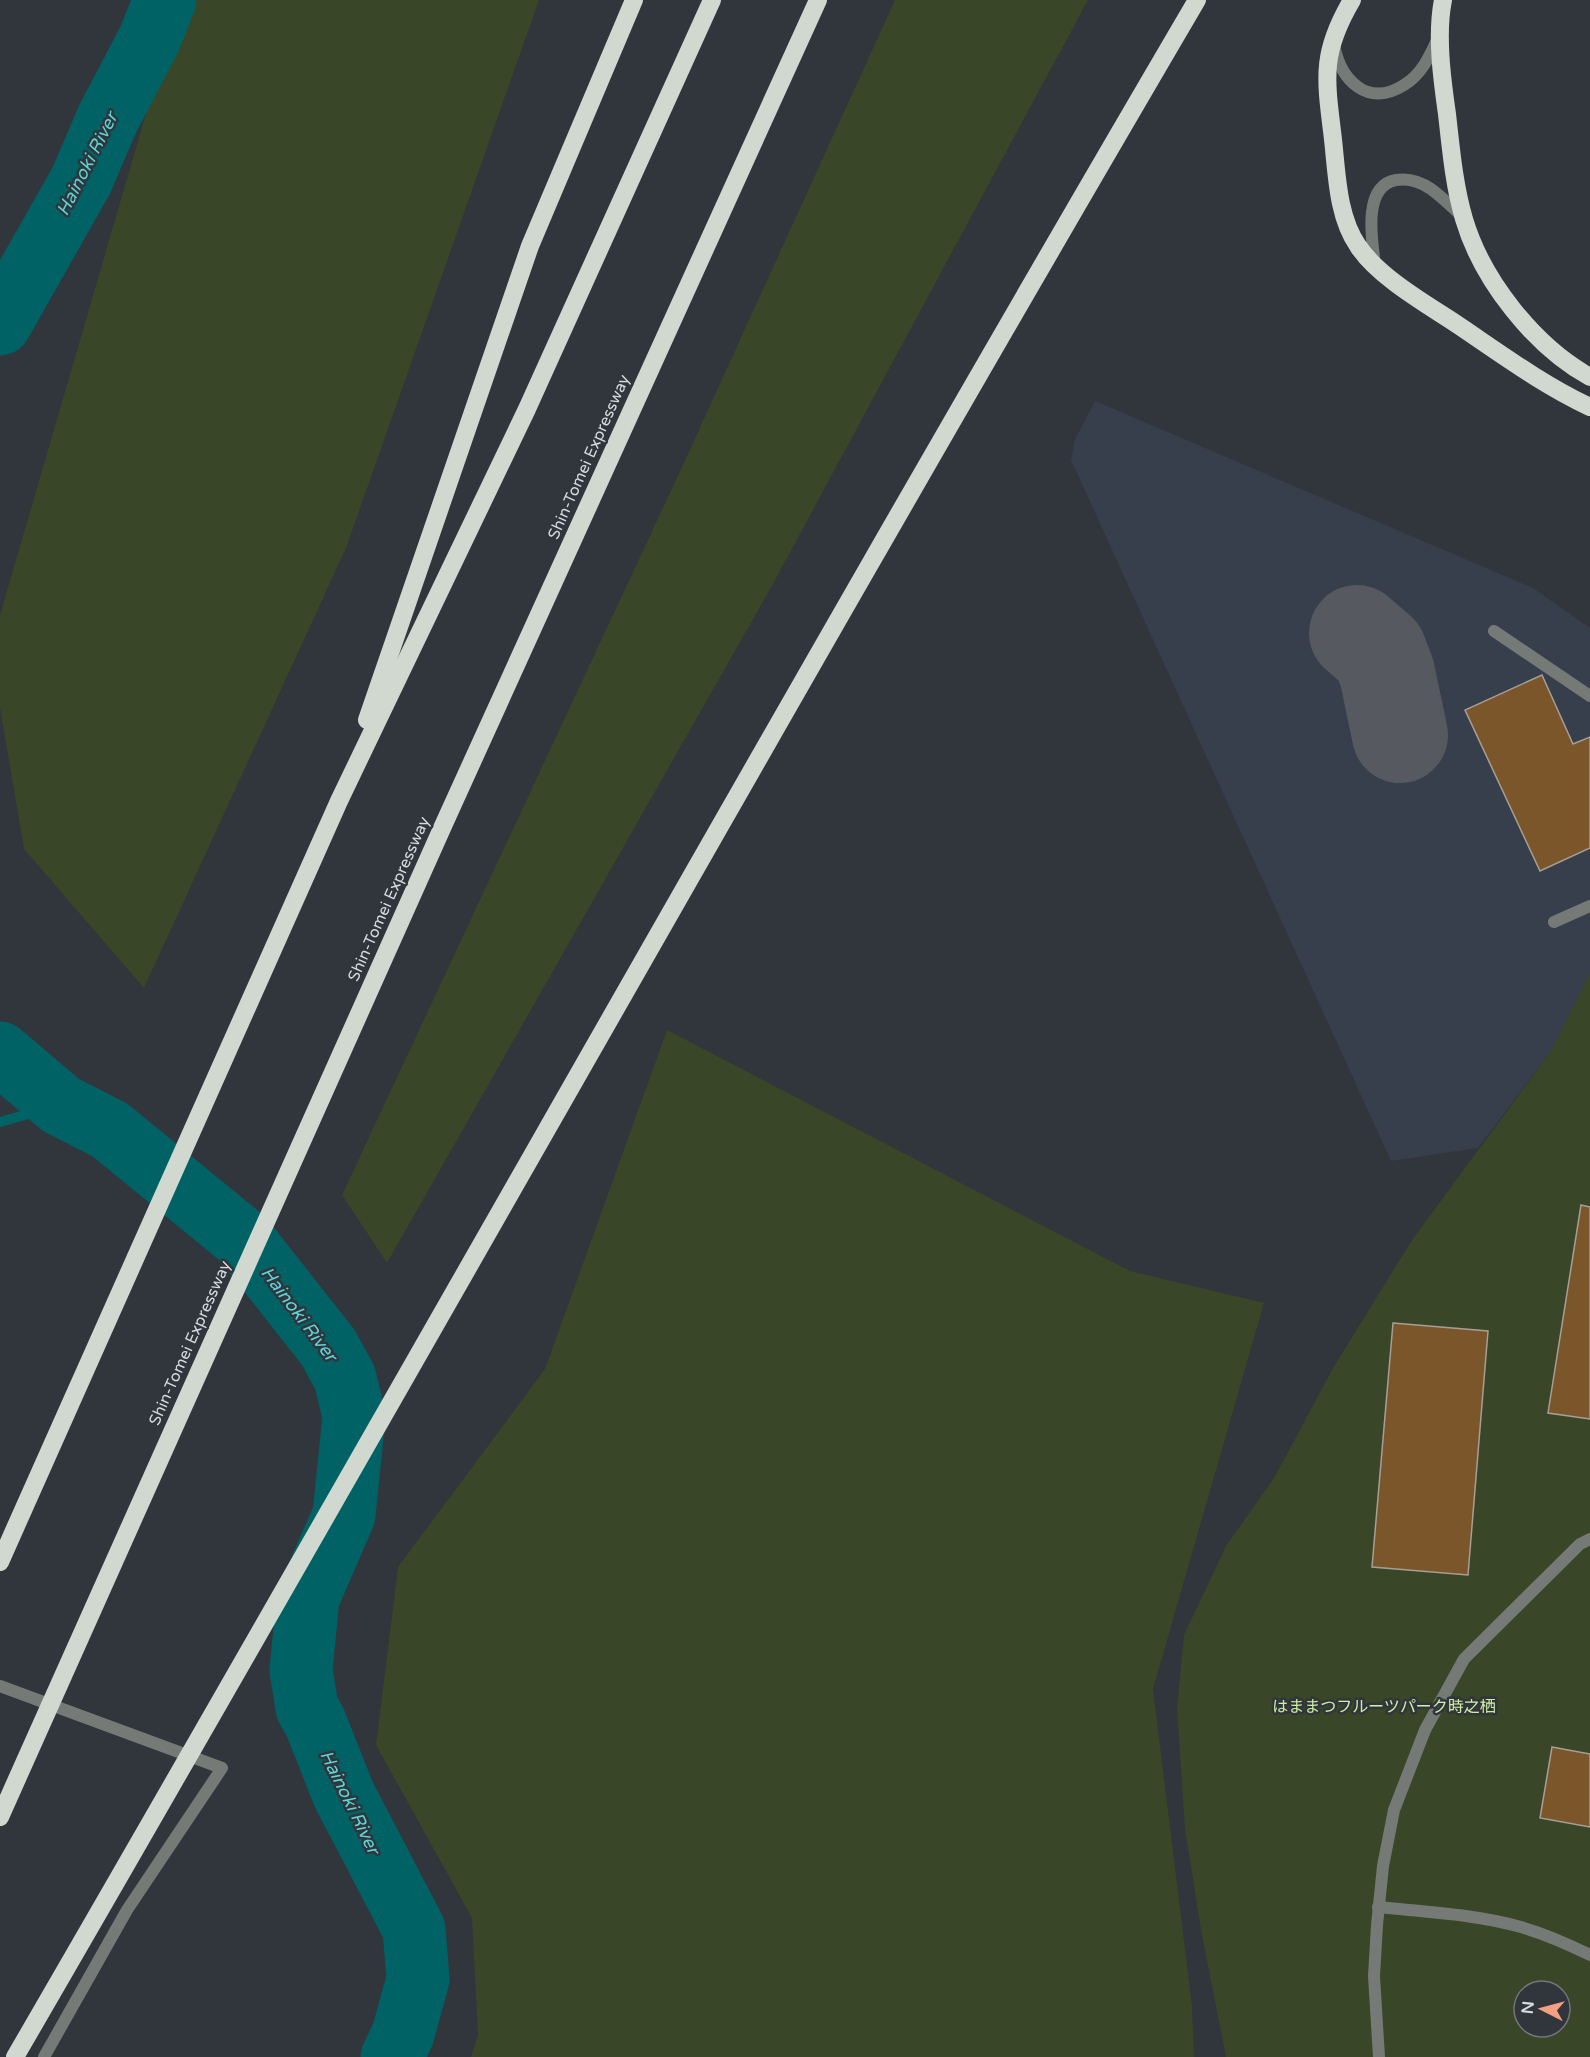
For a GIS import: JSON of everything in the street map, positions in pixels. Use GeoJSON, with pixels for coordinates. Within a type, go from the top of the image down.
{"type":"FeatureCollection","features":[{"type":"Feature","properties":{"kind":"highway"},"geometry":{"type":"LineString","coordinates":[[339,801],[530,246],[634,0]]}},
{"type":"Feature","properties":{"kind":"highway"},"geometry":{"type":"LineString","coordinates":[[0,1562],[339,801],[527,409],[712,0]]}},
{"type":"Feature","properties":{"kind":"highway","name":"Shin-Tomei Expressway"},"geometry":{"type":"LineString","coordinates":[[0,1817],[443,826],[818,0]]}},
{"type":"Feature","properties":{"kind":"highway"},"geometry":{"type":"LineString","coordinates":[[15,2057],[151,1823],[858,584],[1197,0]]}},
{"type":"Feature","properties":{"kind":"highway"},"geometry":{"type":"LineString","coordinates":[[1352,0],[1333,39],[1327,63],[1327,93],[1341,200],[1347,225],[1358,247],[1375,265],[1424,303],[1532,375],[1590,407]]}},
{"type":"Feature","properties":{"kind":"highway"},"geometry":{"type":"LineString","coordinates":[[1443,0],[1440,33],[1453,163],[1464,218],[1474,247],[1489,276],[1508,304],[1547,344],[1590,377]]}},
{"type":"Feature","properties":{"kind":"street"},"geometry":{"type":"LineString","coordinates":[[1333,39],[1336,56],[1347,78],[1361,90],[1375,93],[1391,91],[1411,79],[1428,59],[1440,33]]}},
{"type":"Feature","properties":{"kind":"street"},"geometry":{"type":"LineString","coordinates":[[1375,265],[1371,236],[1372,210],[1379,191],[1390,181],[1403,178],[1417,181],[1430,188],[1464,218]]}},
{"type":"Feature","properties":{"kind":"street"},"geometry":{"type":"LineString","coordinates":[[1494,631],[1590,696]]}},
{"type":"Feature","properties":{"kind":"street"},"geometry":{"type":"LineString","coordinates":[[1554,922],[1590,906]]}},
{"type":"Feature","properties":{"kind":"street"},"geometry":{"type":"LineString","coordinates":[[1379,2057],[1374,1976],[1383,1866],[1394,1810],[1425,1730],[1464,1659],[1580,1544],[1590,1539]]}},
{"type":"Feature","properties":{"kind":"street"},"geometry":{"type":"LineString","coordinates":[[0,1686],[222,1768],[128,1910],[44,2057]]}},
{"type":"Feature","properties":{"kind":"street"},"geometry":{"type":"LineString","coordinates":[[1378,1907],[1471,1916],[1521,1927],[1561,1941],[1590,1955]]}},
{"type":"Feature","properties":{"kind":"shaded area"},"geometry":{"type":"Polygon","coordinates":[[[1095,401],[1533,588],[1590,628],[1590,973],[1551,1051],[1478,1148],[1391,1161],[1071,460],[1075,439],[1095,401]]]}},
{"type":"Feature","properties":{"kind":"green space"},"geometry":{"type":"Polygon","coordinates":[[[179,0],[539,0],[346,548],[144,988],[24,849],[0,708],[0,615],[179,0]]]}},
{"type":"Feature","properties":{"kind":"green space"},"geometry":{"type":"Polygon","coordinates":[[[895,0],[1088,0],[773,584],[387,1263],[342,1195],[676,480],[895,0]]]}},
{"type":"Feature","properties":{"kind":"green space","name":"はままつフルーツパーク時之栖"},"geometry":{"type":"Polygon","coordinates":[[[1590,973],[1590,2057],[1226,2057],[1201,1930],[1185,1829],[1177,1708],[1184,1635],[1226,1546],[1274,1478],[1333,1368],[1412,1240],[1551,1051],[1590,973]]]}},
{"type":"Feature","properties":{"kind":"green space"},"geometry":{"type":"Polygon","coordinates":[[[667,1030],[1130,1271],[1264,1303],[1153,1689],[1192,2006],[1194,2057],[471,2057],[478,2035],[472,1918],[376,1745],[398,1567],[545,1369],[667,1030]]]}},
{"type":"Feature","properties":{"kind":"building"},"geometry":{"type":"Polygon","coordinates":[[[1542,675],[1573,744],[1590,737],[1590,848],[1540,871],[1465,710],[1542,675]]]}},
{"type":"Feature","properties":{"kind":"building"},"geometry":{"type":"Polygon","coordinates":[[[1581,1205],[1590,1207],[1590,1419],[1548,1413],[1581,1205]]]}},
{"type":"Feature","properties":{"kind":"building"},"geometry":{"type":"Polygon","coordinates":[[[1393,1323],[1488,1331],[1468,1575],[1372,1567],[1393,1323]]]}},
{"type":"Feature","properties":{"kind":"building"},"geometry":{"type":"Polygon","coordinates":[[[1552,1747],[1590,1754],[1590,1827],[1540,1818],[1552,1747]]]}},
{"type":"Feature","properties":{"kind":"waterway","name":"Hainoki River"},"geometry":{"type":"LineString","coordinates":[[0,324],[81,181],[108,118],[149,40],[165,0]]}},
{"type":"Feature","properties":{"kind":"waterway","name":"Hainoki River"},"geometry":{"type":"LineString","coordinates":[[0,1053],[61,1105],[110,1130],[243,1239],[328,1347],[345,1378],[354,1416],[344,1515],[308,1598],[301,1670],[307,1708],[315,1722],[344,1795],[414,1929],[418,1979],[403,2034],[392,2057]]}},
{"type":"Feature","properties":{"kind":"waterway"},"geometry":{"type":"LineString","coordinates":[[0,1122],[61,1105]]}},
{"type":"Feature","properties":{"kind":"taxiway"},"geometry":{"type":"LineString","coordinates":[[1357,633],[1379,652],[1387,673],[1400,735]]}}]}
